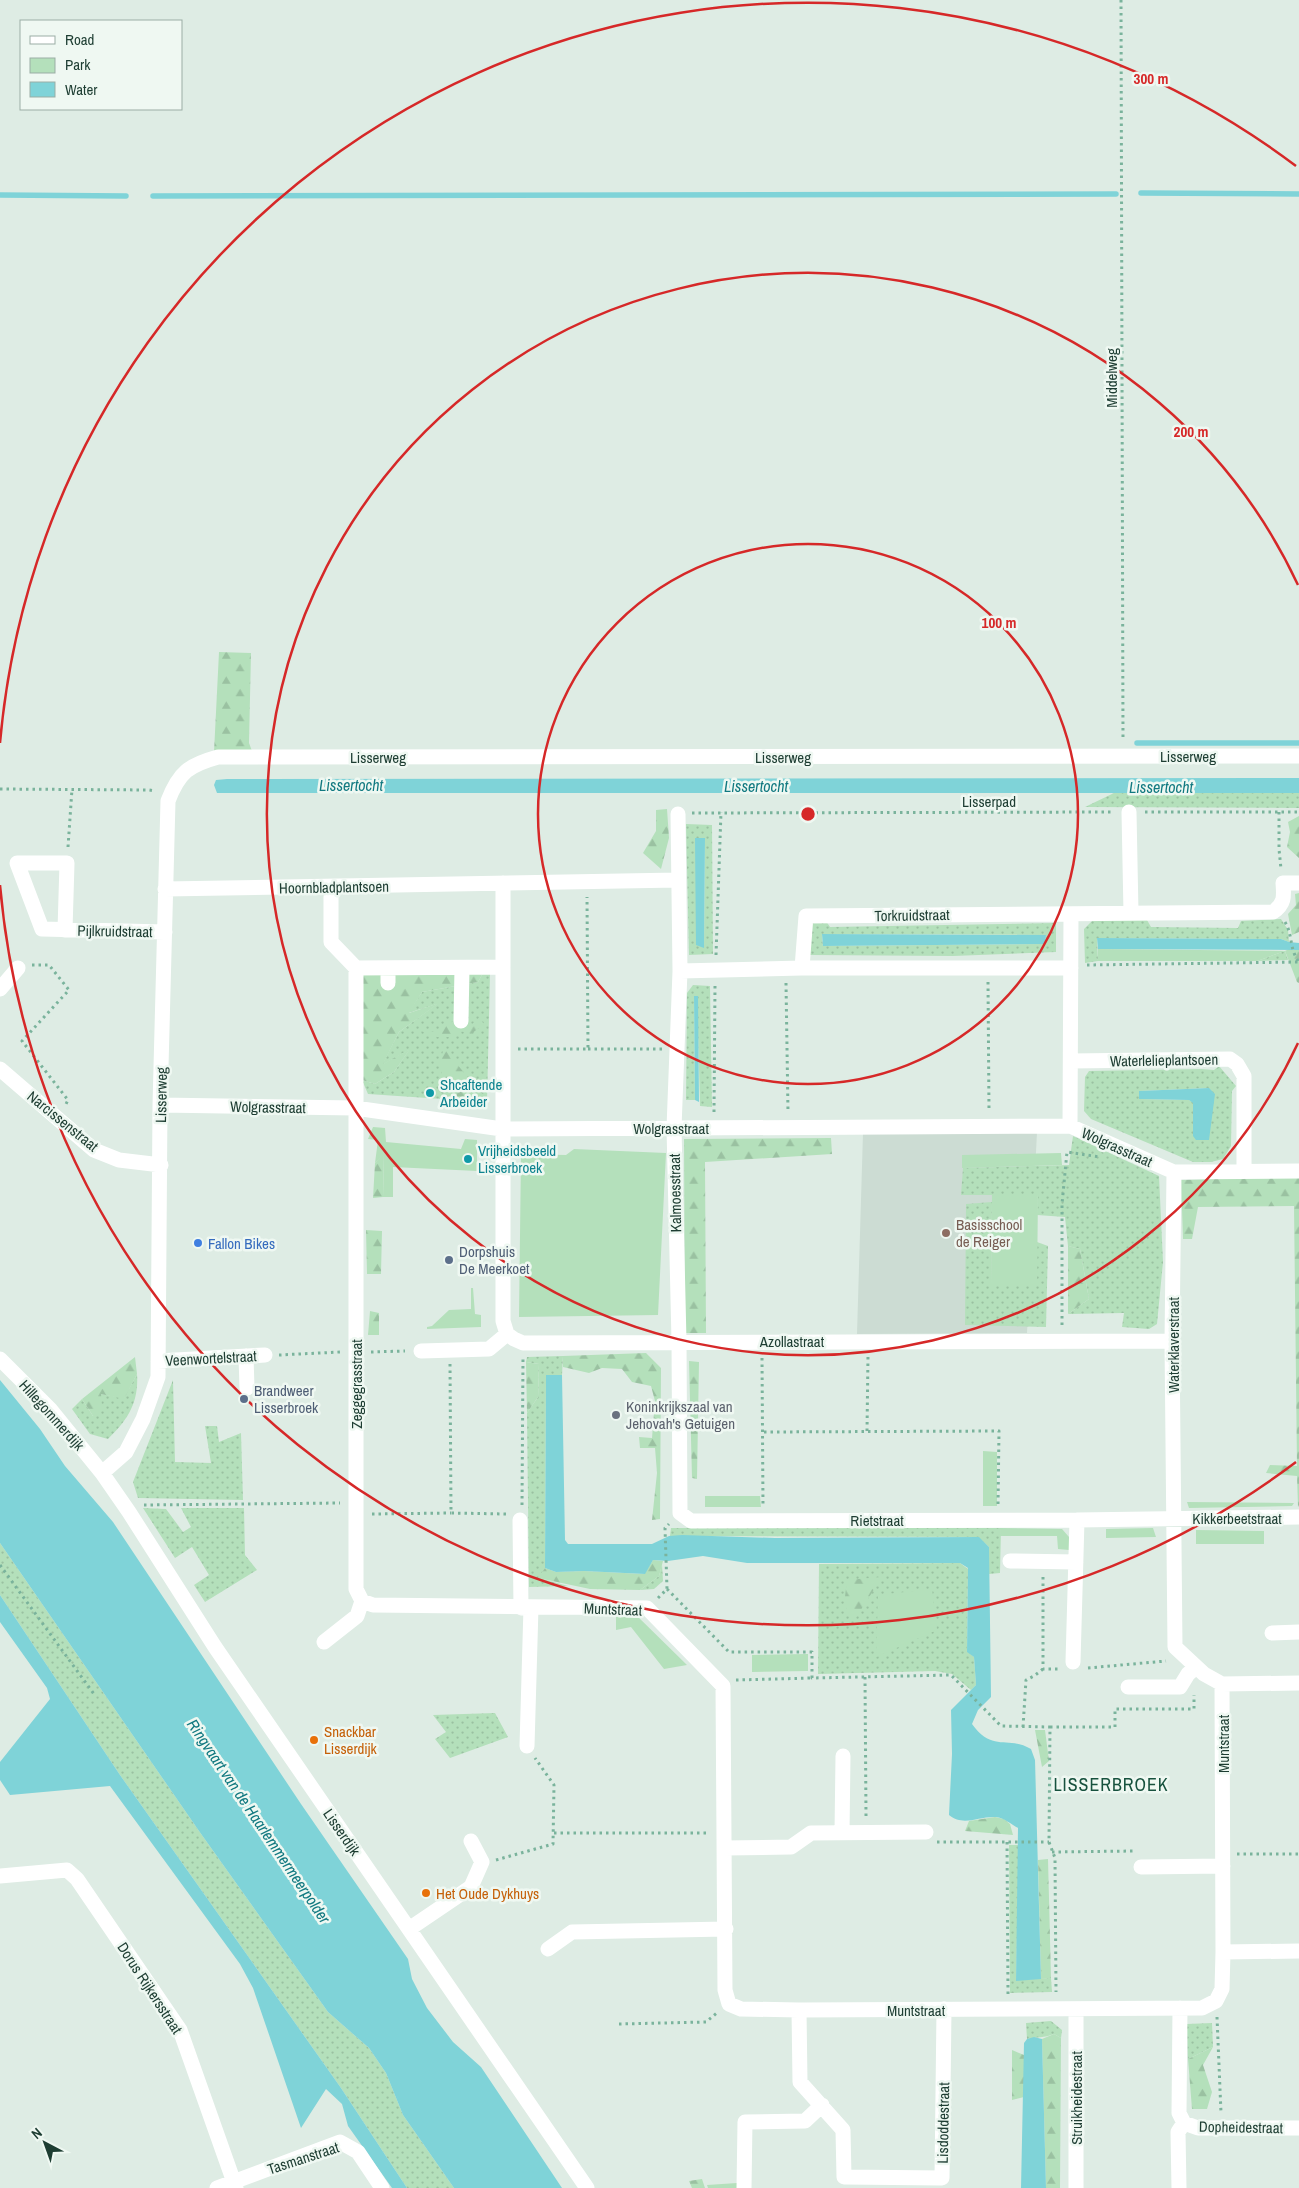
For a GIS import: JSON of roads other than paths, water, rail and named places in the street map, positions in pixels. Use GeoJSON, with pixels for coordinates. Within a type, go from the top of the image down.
{"type":"FeatureCollection","features":[{"type":"Feature","properties":{"kind":"street","name":"Lisserweg"},"geometry":{"type":"LineString","coordinates":[[102,1473],[126,1452],[143,1419],[158,1377],[160,1105],[168,801],[174,785],[186,770],[198,762],[218,757],[905,758],[1123,755],[1299,756]]}},
{"type":"Feature","properties":{"kind":"street"},"geometry":{"type":"LineString","coordinates":[[1130,812],[1131,913]]}},
{"type":"Feature","properties":{"kind":"street","name":"Kalmoesstraat"},"geometry":{"type":"LineString","coordinates":[[678,814],[680,971],[674,1128],[679,1341],[680,1513]]}},
{"type":"Feature","properties":{"kind":"street","name":"Pijlkruidstraat"},"geometry":{"type":"LineString","coordinates":[[65,930],[67,863],[17,863],[42,929],[65,930],[165,932]]}},
{"type":"Feature","properties":{"kind":"street","name":"Hoornbladplantsoen"},"geometry":{"type":"LineString","coordinates":[[165,889],[678,880]]}},
{"type":"Feature","properties":{"kind":"street"},"geometry":{"type":"LineString","coordinates":[[421,1351],[489,1349],[507,1334],[503,1321],[503,883]]}},
{"type":"Feature","properties":{"kind":"street","name":"Torkruidstraat"},"geometry":{"type":"LineString","coordinates":[[802,968],[806,916],[1273,912],[1280,908],[1284,899],[1283,883],[1299,883]]}},
{"type":"Feature","properties":{"kind":"street","name":"Hoornbladplantsoen"},"geometry":{"type":"LineString","coordinates":[[330,897],[331,942],[356,968]]}},
{"type":"Feature","properties":{"kind":"street"},"geometry":{"type":"LineString","coordinates":[[1070,1126],[1072,914]]}},
{"type":"Feature","properties":{"kind":"street"},"geometry":{"type":"LineString","coordinates":[[356,1108],[356,968],[503,967]]}},
{"type":"Feature","properties":{"kind":"street"},"geometry":{"type":"LineString","coordinates":[[680,971],[802,968],[1071,967]]}},
{"type":"Feature","properties":{"kind":"street"},"geometry":{"type":"LineString","coordinates":[[0,989],[18,968]]}},
{"type":"Feature","properties":{"kind":"street"},"geometry":{"type":"LineString","coordinates":[[388,968],[388,983]]}},
{"type":"Feature","properties":{"kind":"street"},"geometry":{"type":"LineString","coordinates":[[461,1020],[462,968]]}},
{"type":"Feature","properties":{"kind":"street","name":"Waterlelieplantsoen"},"geometry":{"type":"LineString","coordinates":[[1071,1061],[1230,1059],[1238,1064],[1244,1076],[1244,1172]]}},
{"type":"Feature","properties":{"kind":"street","name":"Narcissenstraat"},"geometry":{"type":"LineString","coordinates":[[0,1069],[94,1150],[119,1160],[161,1165]]}},
{"type":"Feature","properties":{"kind":"street","name":"Wolgrasstraat"},"geometry":{"type":"LineString","coordinates":[[160,1105],[356,1108],[502,1129],[1070,1126],[1174,1172]]}},
{"type":"Feature","properties":{"kind":"street","name":"Zeggegrasstraat"},"geometry":{"type":"LineString","coordinates":[[356,1108],[356,1589],[362,1601]]}},
{"type":"Feature","properties":{"kind":"street"},"geometry":{"type":"LineString","coordinates":[[1174,1172],[1299,1171]]}},
{"type":"Feature","properties":{"kind":"street","name":"Waterklaverstraat"},"geometry":{"type":"LineString","coordinates":[[1174,1172],[1172,1341],[1174,1518]]}},
{"type":"Feature","properties":{"kind":"street","name":"Azollastraat"},"geometry":{"type":"LineString","coordinates":[[507,1334],[514,1340],[523,1343],[679,1341],[1172,1341]]}},
{"type":"Feature","properties":{"kind":"street","name":"Veenwortelstraat"},"geometry":{"type":"LineString","coordinates":[[158,1361],[265,1355]]}},
{"type":"Feature","properties":{"kind":"street"},"geometry":{"type":"LineString","coordinates":[[246,1356],[246,1388]]}},
{"type":"Feature","properties":{"kind":"street","name":"Hillegommerdijk"},"geometry":{"type":"LineString","coordinates":[[0,1359],[50,1410],[102,1473]]}},
{"type":"Feature","properties":{"kind":"street","name":"Lisserdijk"},"geometry":{"type":"LineString","coordinates":[[102,1473],[129,1512],[214,1647],[587,2188]]}},
{"type":"Feature","properties":{"kind":"street","name":"Rietstraat"},"geometry":{"type":"LineString","coordinates":[[680,1513],[691,1520],[1076,1520],[1174,1518]]}},
{"type":"Feature","properties":{"kind":"street"},"geometry":{"type":"LineString","coordinates":[[521,1517],[526,1607],[527,1746]]}},
{"type":"Feature","properties":{"kind":"street","name":"Kikkerbeetstraat"},"geometry":{"type":"LineString","coordinates":[[1174,1518],[1299,1517]]}},
{"type":"Feature","properties":{"kind":"street"},"geometry":{"type":"LineString","coordinates":[[1174,1518],[1175,1647],[1200,1670],[1222,1684],[1299,1683]]}},
{"type":"Feature","properties":{"kind":"street"},"geometry":{"type":"LineString","coordinates":[[1073,1662],[1076,1520]]}},
{"type":"Feature","properties":{"kind":"street"},"geometry":{"type":"LineString","coordinates":[[1010,1561],[1076,1562]]}},
{"type":"Feature","properties":{"kind":"street"},"geometry":{"type":"LineString","coordinates":[[324,1642],[357,1616],[362,1601]]}},
{"type":"Feature","properties":{"kind":"street","name":"Muntstraat"},"geometry":{"type":"LineString","coordinates":[[362,1601],[374,1605],[647,1608],[723,1686],[724,1840]]}},
{"type":"Feature","properties":{"kind":"street"},"geometry":{"type":"LineString","coordinates":[[1272,1633],[1299,1632]]}},
{"type":"Feature","properties":{"kind":"street"},"geometry":{"type":"LineString","coordinates":[[1128,1687],[1180,1687],[1188,1674],[1200,1670]]}},
{"type":"Feature","properties":{"kind":"street","name":"Muntstraat"},"geometry":{"type":"LineString","coordinates":[[726,1929],[725,1990],[729,2004],[741,2009],[1202,2008],[1216,2001],[1222,1989],[1222,1684]]}},
{"type":"Feature","properties":{"kind":"street"},"geometry":{"type":"LineString","coordinates":[[842,1756],[842,1832]]}},
{"type":"Feature","properties":{"kind":"street"},"geometry":{"type":"LineString","coordinates":[[548,1949],[572,1932],[726,1929],[724,1840],[791,1848],[811,1833],[926,1832]]}},
{"type":"Feature","properties":{"kind":"street"},"geometry":{"type":"LineString","coordinates":[[409,1929],[471,1886],[481,1864],[471,1841]]}},
{"type":"Feature","properties":{"kind":"street"},"geometry":{"type":"LineString","coordinates":[[1141,1867],[1223,1860]]}},
{"type":"Feature","properties":{"kind":"street","name":"Dorus Rijkersstraat"},"geometry":{"type":"LineString","coordinates":[[0,1876],[68,1870],[77,1880],[180,2030],[235,2185]]}},
{"type":"Feature","properties":{"kind":"street"},"geometry":{"type":"LineString","coordinates":[[1223,1952],[1299,1951]]}},
{"type":"Feature","properties":{"kind":"street"},"geometry":{"type":"LineString","coordinates":[[1179,2188],[1178,2132],[1184,2123],[1178,2113],[1180,2008]]}},
{"type":"Feature","properties":{"kind":"street","name":"Struikheidestraat"},"geometry":{"type":"LineString","coordinates":[[1076,2009],[1076,2188]]}},
{"type":"Feature","properties":{"kind":"street","name":"Lisdoddestraat"},"geometry":{"type":"LineString","coordinates":[[799,2010],[800,2082],[843,2130],[844,2177],[942,2178],[944,2010]]}},
{"type":"Feature","properties":{"kind":"street"},"geometry":{"type":"LineString","coordinates":[[744,2188],[745,2122],[805,2121],[822,2105]]}},
{"type":"Feature","properties":{"kind":"street","name":"Dopheidestraat"},"geometry":{"type":"LineString","coordinates":[[1184,2123],[1198,2128],[1299,2128]]}},
{"type":"Feature","properties":{"kind":"street","name":"Tasmanstraat"},"geometry":{"type":"LineString","coordinates":[[217,2188],[235,2185],[340,2142],[358,2152],[382,2188]]}},
{"type":"Feature","properties":{"kind":"water","name":"Lissertocht"},"geometry":{"type":"Polygon","coordinates":[[[1299,778],[1299,793],[217,793],[214,785],[216,780],[227,779],[1299,778]]]}},
{"type":"Feature","properties":{"kind":"water"},"geometry":{"type":"Polygon","coordinates":[[[695,838],[705,838],[704,948],[696,945],[695,838]]]}},
{"type":"Feature","properties":{"kind":"water"},"geometry":{"type":"Polygon","coordinates":[[[822,934],[1046,935],[1045,944],[823,946],[822,934]]]}},
{"type":"Feature","properties":{"kind":"water"},"geometry":{"type":"Polygon","coordinates":[[[1097,938],[1281,939],[1299,943],[1299,950],[1098,949],[1097,938]]]}},
{"type":"Feature","properties":{"kind":"water"},"geometry":{"type":"Polygon","coordinates":[[[694,996],[698,996],[699,1102],[695,1100],[694,996]]]}},
{"type":"Feature","properties":{"kind":"water"},"geometry":{"type":"Polygon","coordinates":[[[1209,1088],[1215,1094],[1209,1140],[1196,1140],[1193,1136],[1193,1103],[1189,1100],[1139,1099],[1139,1091],[1209,1088]]]}},
{"type":"Feature","properties":{"kind":"water"},"geometry":{"type":"Polygon","coordinates":[[[546,1375],[562,1375],[565,1540],[568,1544],[652,1544],[669,1536],[682,1535],[775,1538],[979,1537],[989,1547],[991,1697],[978,1710],[972,1724],[980,1733],[994,1741],[1015,1743],[1031,1749],[1035,1760],[1041,1979],[1016,1981],[1018,1828],[996,1817],[966,1821],[949,1815],[952,1754],[951,1710],[976,1685],[974,1657],[967,1652],[968,1568],[960,1563],[747,1563],[703,1556],[668,1561],[653,1560],[645,1574],[584,1571],[556,1572],[545,1568],[546,1375]]]}},
{"type":"Feature","properties":{"kind":"water","name":"Ringvaart van de Haarlemmermeerpolder"},"geometry":{"type":"Polygon","coordinates":[[[0,1380],[40,1429],[65,1466],[113,1522],[301,1804],[408,1959],[412,1979],[427,2008],[453,2042],[481,2067],[562,2188],[454,2188],[403,2115],[386,2073],[369,2048],[328,2012],[199,1831],[0,1543],[0,1380]]]}},
{"type":"Feature","properties":{"kind":"water"},"geometry":{"type":"Polygon","coordinates":[[[0,1595],[120,1775],[341,2088],[407,2188],[392,2188],[348,2126],[342,2104],[326,2089],[301,2128],[253,1988],[240,1964],[110,1786],[10,1795],[0,1780],[0,1762],[50,1699],[47,1688],[0,1622],[0,1595]]]}},
{"type":"Feature","properties":{"kind":"water"},"geometry":{"type":"Polygon","coordinates":[[[1034,2037],[1042,2039],[1046,2188],[1021,2188],[1024,2043],[1027,2039],[1034,2037]]]}},
{"type":"Feature","properties":{"kind":"waterway"},"geometry":{"type":"LineString","coordinates":[[1141,193],[1299,194]]}},
{"type":"Feature","properties":{"kind":"waterway"},"geometry":{"type":"LineString","coordinates":[[153,196],[1116,194]]}},
{"type":"Feature","properties":{"kind":"waterway"},"geometry":{"type":"LineString","coordinates":[[0,195],[126,196]]}},
{"type":"Feature","properties":{"kind":"waterway"},"geometry":{"type":"LineString","coordinates":[[1137,743],[1299,743]]}},
{"type":"Feature","properties":{"kind":"place","name":"Shcaftende Arbeider"},"geometry":{"type":"Point","coordinates":[430,1093]}},
{"type":"Feature","properties":{"kind":"place","name":"Vrijheidsbeeld Lisserbroek"},"geometry":{"type":"Point","coordinates":[468,1159]}},
{"type":"Feature","properties":{"kind":"place","name":"Basisschool de Reiger"},"geometry":{"type":"Point","coordinates":[946,1233]}},
{"type":"Feature","properties":{"kind":"place","name":"Fallon Bikes"},"geometry":{"type":"Point","coordinates":[198,1243]}},
{"type":"Feature","properties":{"kind":"place","name":"Dorpshuis De Meerkoet"},"geometry":{"type":"Point","coordinates":[449,1260]}},
{"type":"Feature","properties":{"kind":"place","name":"Brandweer Lisserbroek"},"geometry":{"type":"Point","coordinates":[244,1399]}},
{"type":"Feature","properties":{"kind":"place","name":"Koninkrijkszaal van Jehovah's Getuigen"},"geometry":{"type":"Point","coordinates":[616,1415]}},
{"type":"Feature","properties":{"kind":"place","name":"Snackbar Lisserdijk"},"geometry":{"type":"Point","coordinates":[314,1740]}},
{"type":"Feature","properties":{"kind":"place","name":"Het Oude Dykhuys"},"geometry":{"type":"Point","coordinates":[426,1893]}},
{"type":"Feature","properties":{"kind":"district","name":"LISSERBROEK"},"geometry":{"type":"Point","coordinates":[1111,1784]}}]}
